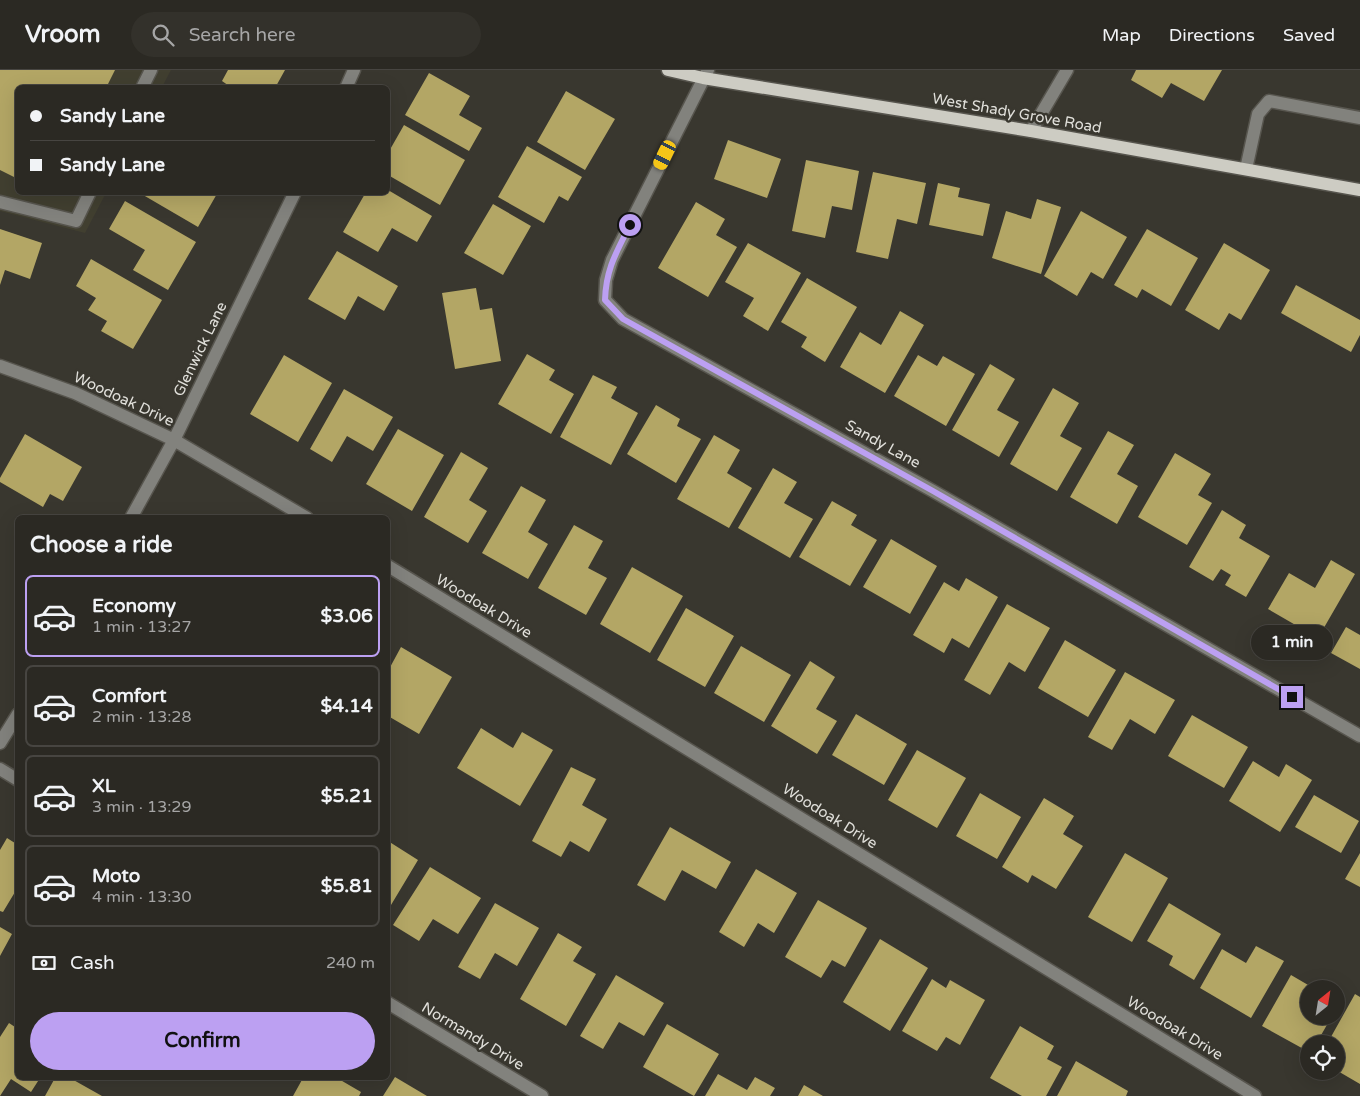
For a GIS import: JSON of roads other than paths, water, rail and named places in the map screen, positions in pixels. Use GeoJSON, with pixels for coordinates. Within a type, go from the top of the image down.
{"type":"FeatureCollection","features":[{"type":"Feature","properties":{"kind":"main road","name":"West Shady Grove Road"},"geometry":{"type":"LineString","coordinates":[[668,70],[705,74],[1031,130],[1360,190]]}},
{"type":"Feature","properties":{"kind":"street"},"geometry":{"type":"LineString","coordinates":[[144,85],[151,70]]}},
{"type":"Feature","properties":{"kind":"street"},"geometry":{"type":"LineString","coordinates":[[347,85],[354,70]]}},
{"type":"Feature","properties":{"kind":"street"},"geometry":{"type":"LineString","coordinates":[[1031,130],[1067,70]]}},
{"type":"Feature","properties":{"kind":"street","name":"Sandy Lane"},"geometry":{"type":"LineString","coordinates":[[705,74],[612,260],[606,280],[605,300],[623,319],[933,491],[1360,736]]}},
{"type":"Feature","properties":{"kind":"street"},"geometry":{"type":"LineString","coordinates":[[1246,170],[1258,114],[1269,101],[1360,118]]}},
{"type":"Feature","properties":{"kind":"street"},"geometry":{"type":"LineString","coordinates":[[0,202],[76,221],[89,195]]}},
{"type":"Feature","properties":{"kind":"street","name":"Glenwick Lane"},"geometry":{"type":"LineString","coordinates":[[133,515],[174,440],[293,195]]}},
{"type":"Feature","properties":{"kind":"street","name":"Woodoak Drive"},"geometry":{"type":"LineString","coordinates":[[0,366],[75,392],[174,440],[302,515]]}},
{"type":"Feature","properties":{"kind":"street","name":"Woodoak Drive"},"geometry":{"type":"LineString","coordinates":[[390,567],[1255,1096]]}},
{"type":"Feature","properties":{"kind":"street"},"geometry":{"type":"LineString","coordinates":[[0,743],[15,719]]}},
{"type":"Feature","properties":{"kind":"street"},"geometry":{"type":"LineString","coordinates":[[0,769],[15,778]]}},
{"type":"Feature","properties":{"kind":"street","name":"Normandy Drive"},"geometry":{"type":"LineString","coordinates":[[390,1004],[542,1096]]}}]}
